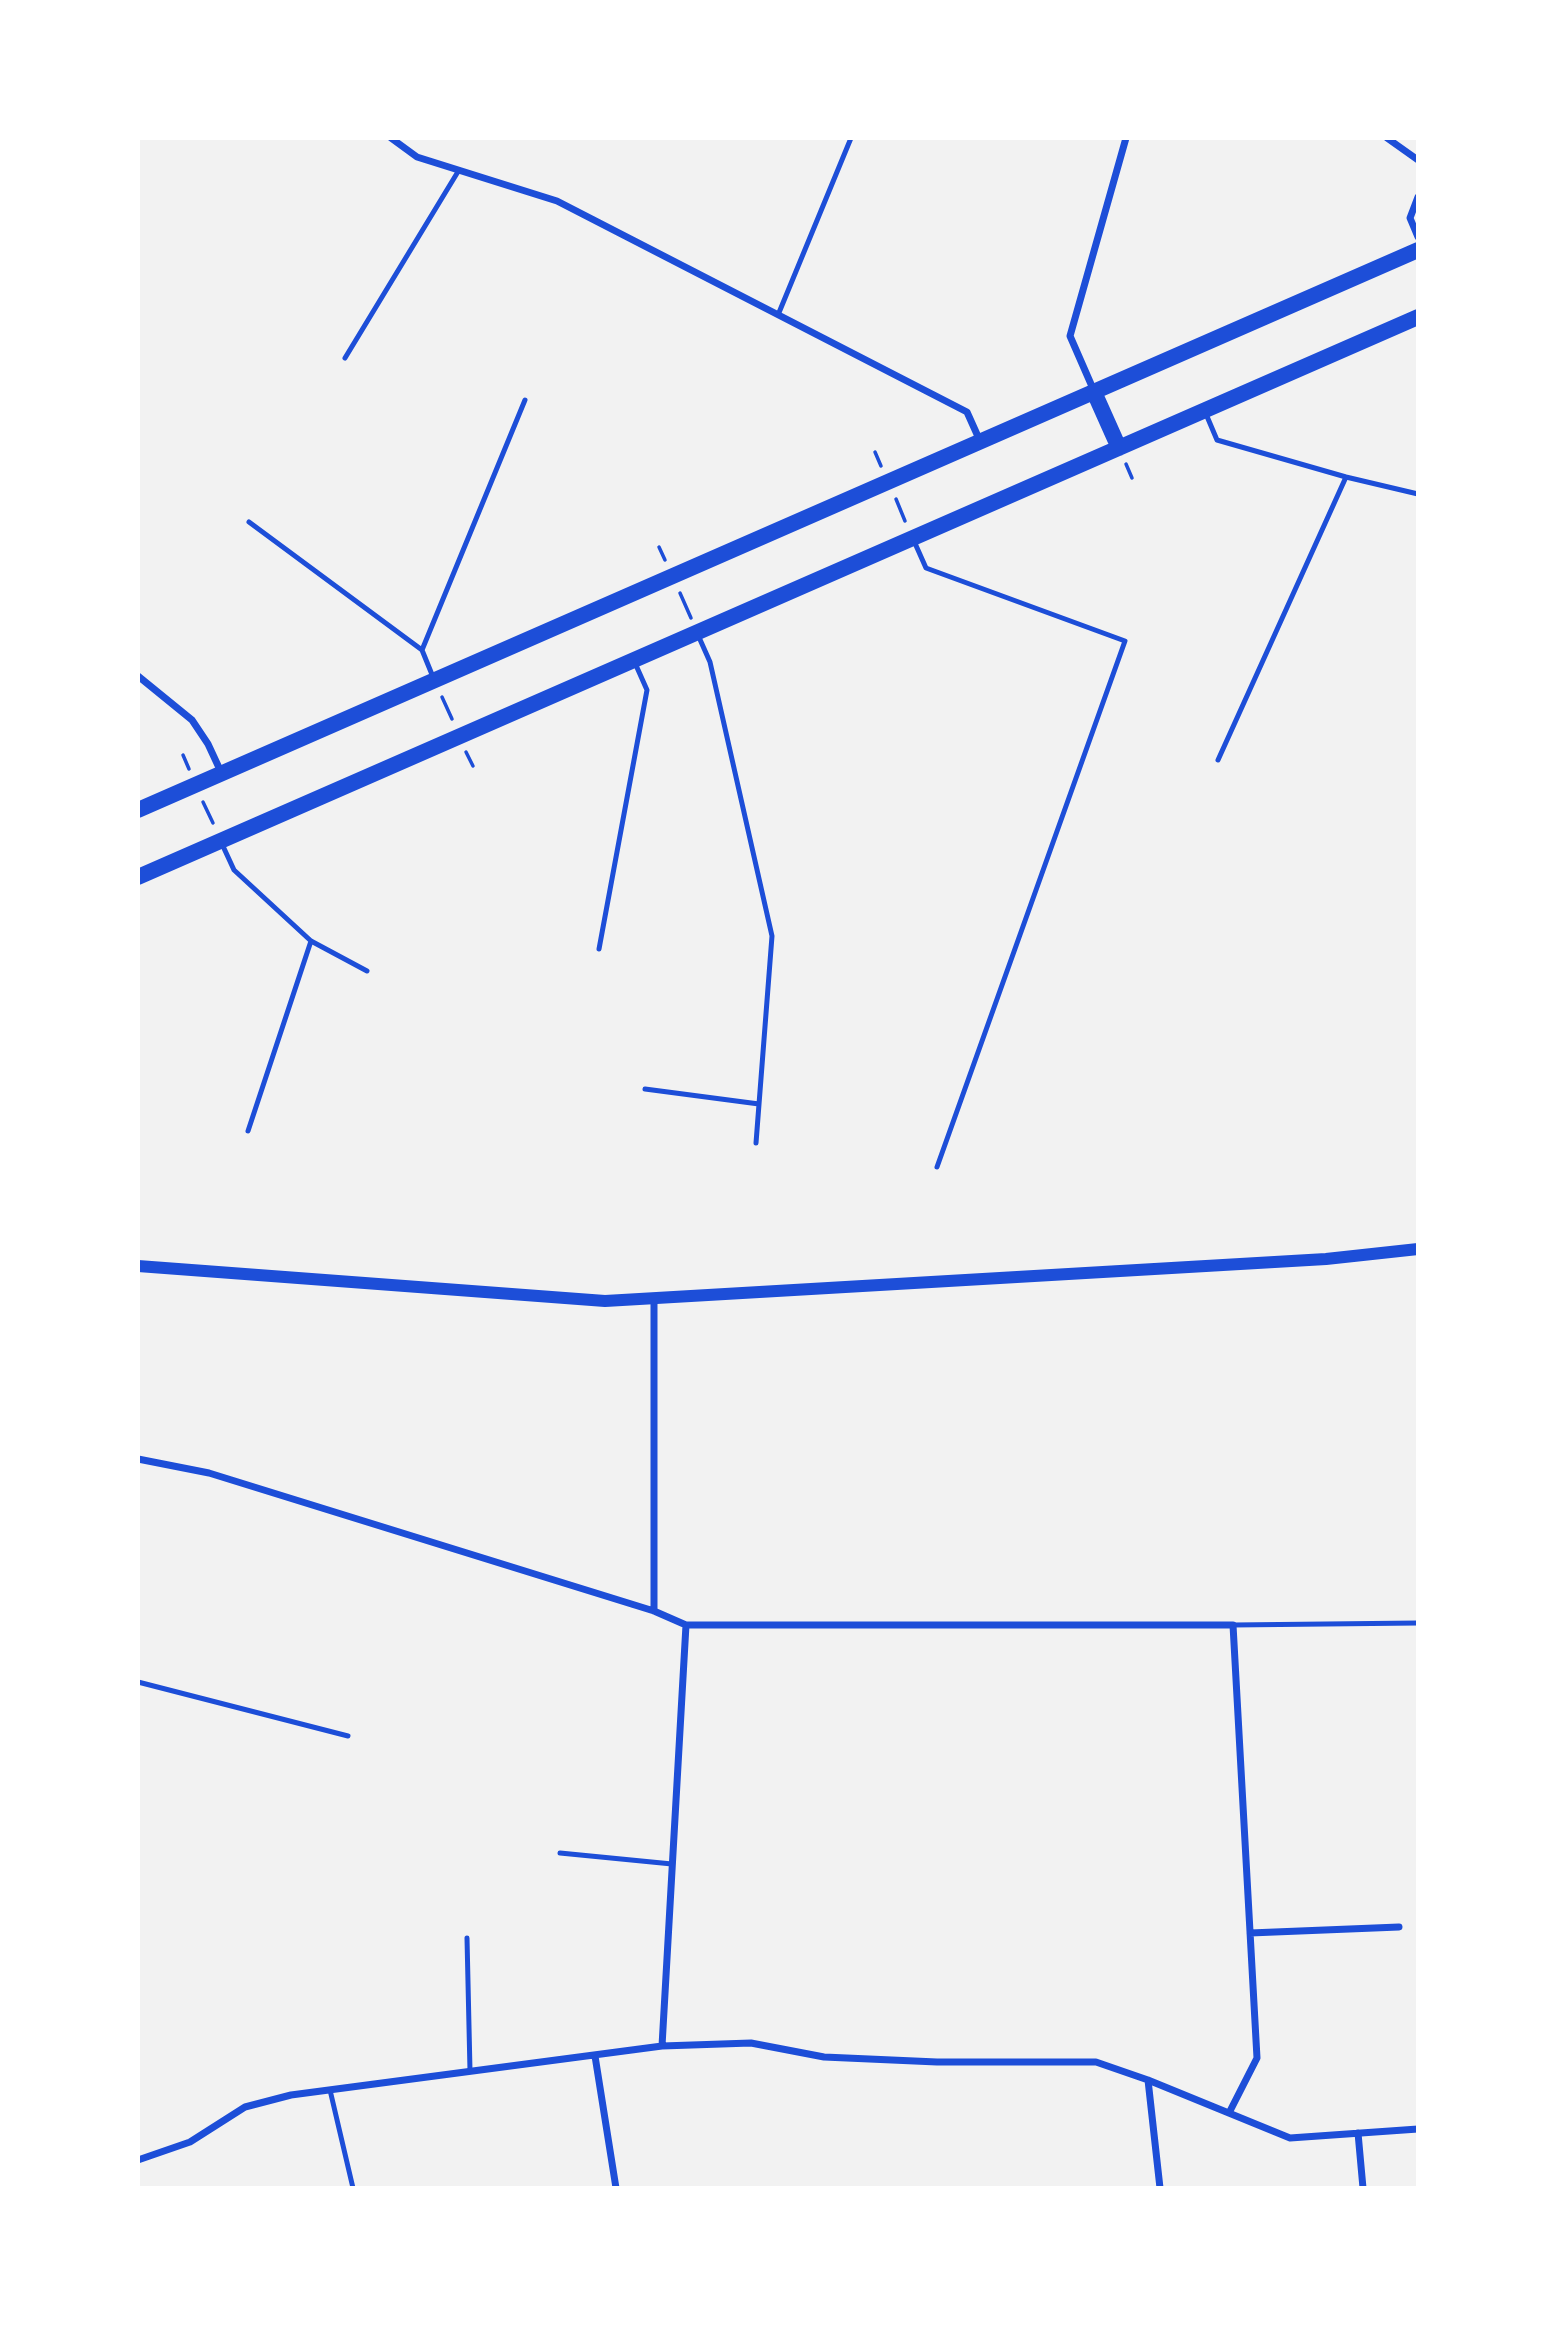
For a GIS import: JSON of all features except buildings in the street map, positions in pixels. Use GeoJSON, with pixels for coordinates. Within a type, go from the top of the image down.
{"type":"FeatureCollection","features":[{"type":"Feature","properties":{"kind":"main road"},"geometry":{"type":"LineString","coordinates":[[138,810],[1418,250]]}},
{"type":"Feature","properties":{"kind":"main road"},"geometry":{"type":"LineString","coordinates":[[138,877],[1418,317]]}},
{"type":"Feature","properties":{"kind":"main road"},"geometry":{"type":"LineString","coordinates":[[1094,392],[1119,448]]}},
{"type":"Feature","properties":{"kind":"street"},"geometry":{"type":"LineString","coordinates":[[391,138],[417,157],[557,201],[967,412],[980,442]]}},
{"type":"Feature","properties":{"kind":"street"},"geometry":{"type":"LineString","coordinates":[[1094,392],[1070,336],[1126,138]]}},
{"type":"Feature","properties":{"kind":"street"},"geometry":{"type":"LineString","coordinates":[[1387,138],[1418,160]]}},
{"type":"Feature","properties":{"kind":"street"},"geometry":{"type":"LineString","coordinates":[[1418,197],[1410,219],[1418,237]]}},
{"type":"Feature","properties":{"kind":"street"},"geometry":{"type":"LineString","coordinates":[[138,676],[192,720],[208,744],[222,773]]}},
{"type":"Feature","properties":{"kind":"street"},"geometry":{"type":"LineString","coordinates":[[138,1266],[605,1301],[1326,1259],[1418,1249]]}},
{"type":"Feature","properties":{"kind":"street"},"geometry":{"type":"LineString","coordinates":[[654,1298],[654,1611]]}},
{"type":"Feature","properties":{"kind":"street"},"geometry":{"type":"LineString","coordinates":[[138,1459],[209,1473],[654,1611],[686,1625],[1233,1625],[1256,2058],[1229,2113]]}},
{"type":"Feature","properties":{"kind":"street"},"geometry":{"type":"LineString","coordinates":[[662,2046],[686,1625]]}},
{"type":"Feature","properties":{"kind":"street"},"geometry":{"type":"LineString","coordinates":[[1250,1933],[1399,1927]]}},
{"type":"Feature","properties":{"kind":"street"},"geometry":{"type":"LineString","coordinates":[[138,2160],[190,2142],[245,2107],[290,2095],[662,2046],[751,2043],[824,2057],[937,2062],[1096,2062],[1148,2080],[1290,2138],[1418,2129]]}},
{"type":"Feature","properties":{"kind":"street"},"geometry":{"type":"LineString","coordinates":[[595,2056],[616,2188]]}},
{"type":"Feature","properties":{"kind":"street"},"geometry":{"type":"LineString","coordinates":[[1148,2080],[1160,2188]]}},
{"type":"Feature","properties":{"kind":"street"},"geometry":{"type":"LineString","coordinates":[[1359,2133],[1363,2188]]}},
{"type":"Feature","properties":{"kind":"lane"},"geometry":{"type":"LineString","coordinates":[[778,315],[851,138]]}},
{"type":"Feature","properties":{"kind":"lane"},"geometry":{"type":"LineString","coordinates":[[345,358],[459,170]]}},
{"type":"Feature","properties":{"kind":"lane"},"geometry":{"type":"LineString","coordinates":[[422,650],[525,400]]}},
{"type":"Feature","properties":{"kind":"lane"},"geometry":{"type":"LineString","coordinates":[[1204,411],[1217,440],[1346,477],[1418,494]]}},
{"type":"Feature","properties":{"kind":"lane"},"geometry":{"type":"LineString","coordinates":[[1217,760],[1346,477]]}},
{"type":"Feature","properties":{"kind":"lane"},"geometry":{"type":"LineString","coordinates":[[249,522],[422,650],[435,680]]}},
{"type":"Feature","properties":{"kind":"lane"},"geometry":{"type":"LineString","coordinates":[[913,538],[926,568],[1125,641],[937,1167]]}},
{"type":"Feature","properties":{"kind":"lane"},"geometry":{"type":"LineString","coordinates":[[697,632],[710,662],[772,936],[756,1143]]}},
{"type":"Feature","properties":{"kind":"lane"},"geometry":{"type":"LineString","coordinates":[[599,948],[646,690],[634,660]]}},
{"type":"Feature","properties":{"kind":"lane"},"geometry":{"type":"LineString","coordinates":[[221,841],[234,870],[311,941],[367,971]]}},
{"type":"Feature","properties":{"kind":"lane"},"geometry":{"type":"LineString","coordinates":[[248,1131],[311,941]]}},
{"type":"Feature","properties":{"kind":"lane"},"geometry":{"type":"LineString","coordinates":[[645,1089],[759,1104]]}},
{"type":"Feature","properties":{"kind":"lane"},"geometry":{"type":"LineString","coordinates":[[1233,1625],[1418,1623]]}},
{"type":"Feature","properties":{"kind":"lane"},"geometry":{"type":"LineString","coordinates":[[138,1682],[348,1736]]}},
{"type":"Feature","properties":{"kind":"lane"},"geometry":{"type":"LineString","coordinates":[[560,1853],[672,1864]]}},
{"type":"Feature","properties":{"kind":"lane"},"geometry":{"type":"LineString","coordinates":[[467,1938],[470,2071]]}},
{"type":"Feature","properties":{"kind":"lane"},"geometry":{"type":"LineString","coordinates":[[330,2090],[353,2188]]}}]}
